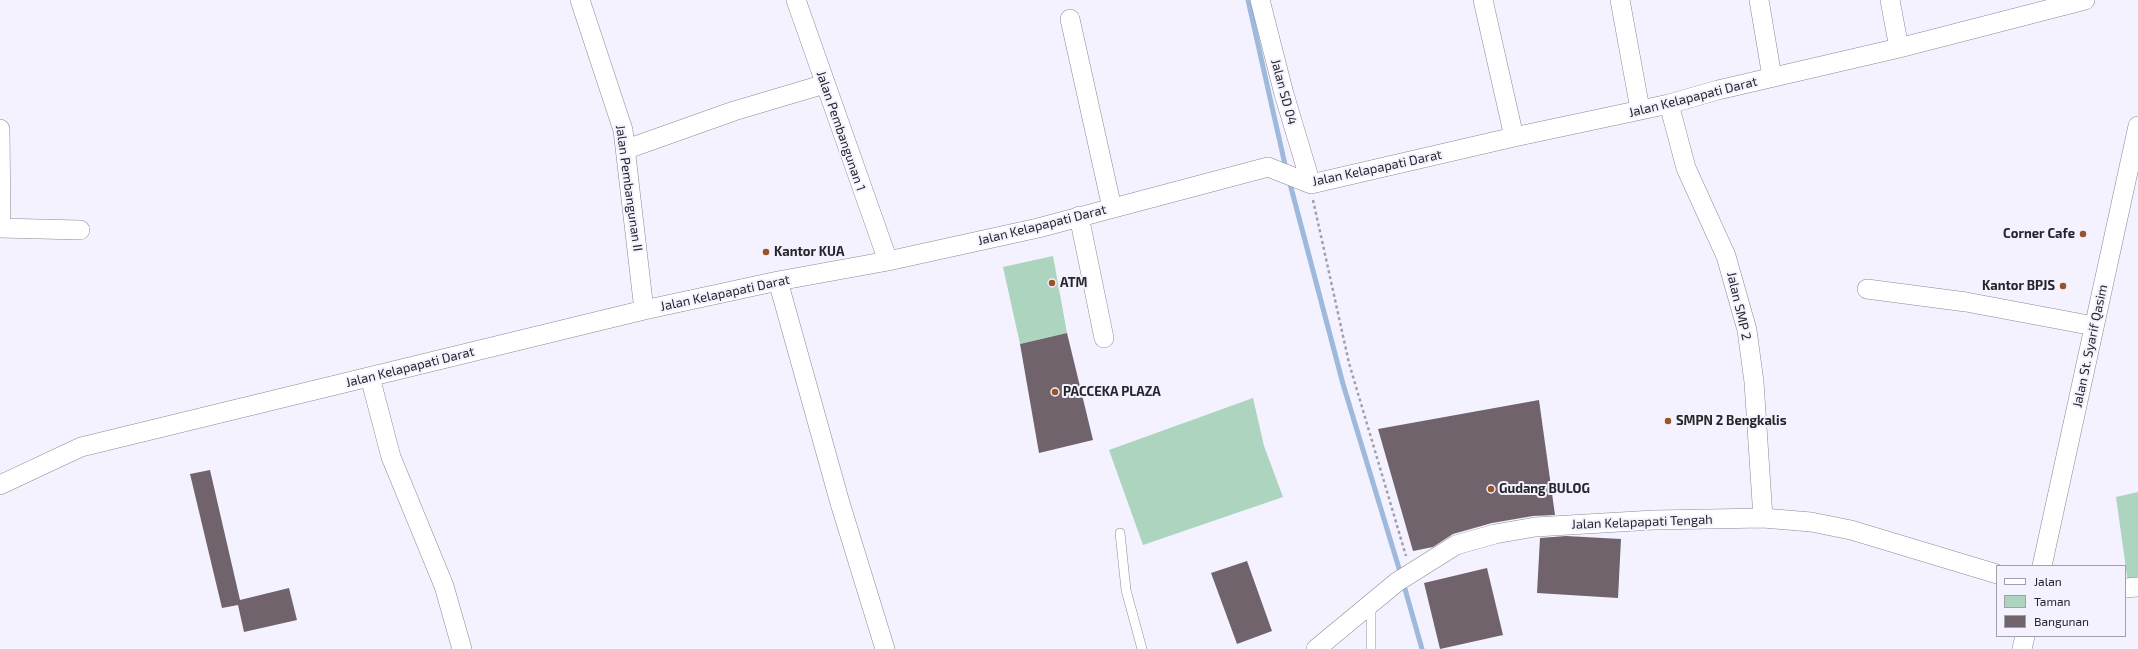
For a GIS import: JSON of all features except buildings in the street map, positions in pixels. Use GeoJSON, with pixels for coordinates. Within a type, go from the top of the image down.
{"type":"FeatureCollection","features":[{"type":"Feature","properties":{"kind":"street","name":"Jalan Pembangunan II"},"geometry":{"type":"LineString","coordinates":[[580,0],[624,130],[644,310]]}},
{"type":"Feature","properties":{"kind":"street","name":"Jalan Pembangunan 1"},"geometry":{"type":"LineString","coordinates":[[796,0],[888,261]]}},
{"type":"Feature","properties":{"kind":"street","name":"Jalan SD 04"},"geometry":{"type":"LineString","coordinates":[[1260,0],[1284,94],[1310,184]]}},
{"type":"Feature","properties":{"kind":"street"},"geometry":{"type":"LineString","coordinates":[[1483,0],[1514,137]]}},
{"type":"Feature","properties":{"kind":"street"},"geometry":{"type":"LineString","coordinates":[[1620,0],[1640,109]]}},
{"type":"Feature","properties":{"kind":"street"},"geometry":{"type":"LineString","coordinates":[[1759,0],[1772,77]]}},
{"type":"Feature","properties":{"kind":"street"},"geometry":{"type":"LineString","coordinates":[[1890,0],[1898,48]]}},
{"type":"Feature","properties":{"kind":"street","name":"Jalan Kelapapati Darat"},"geometry":{"type":"LineString","coordinates":[[0,485],[81,447],[644,310],[778,281],[888,261],[1038,228],[1268,167],[1310,184],[1514,137],[1596,121],[1640,109],[1669,104],[1718,90],[1898,48],[2085,0]]}},
{"type":"Feature","properties":{"kind":"street"},"geometry":{"type":"LineString","coordinates":[[1070,19],[1112,208]]}},
{"type":"Feature","properties":{"kind":"street"},"geometry":{"type":"LineString","coordinates":[[627,149],[734,111],[825,84]]}},
{"type":"Feature","properties":{"kind":"street","name":"Jalan SMP 2"},"geometry":{"type":"LineString","coordinates":[[1669,104],[1686,168],[1726,256],[1747,330],[1754,382],[1763,518]]}},
{"type":"Feature","properties":{"kind":"street","name":"Jalan St. Syarif Qasim"},"geometry":{"type":"LineString","coordinates":[[2042,565],[2138,126]]}},
{"type":"Feature","properties":{"kind":"street"},"geometry":{"type":"LineString","coordinates":[[0,129],[2,188],[0,228],[80,230]]}},
{"type":"Feature","properties":{"kind":"street"},"geometry":{"type":"LineString","coordinates":[[1079,216],[1104,338]]}},
{"type":"Feature","properties":{"kind":"street"},"geometry":{"type":"LineString","coordinates":[[778,281],[840,503],[884,649]]}},
{"type":"Feature","properties":{"kind":"street"},"geometry":{"type":"LineString","coordinates":[[1867,289],[1966,302],[2094,326]]}},
{"type":"Feature","properties":{"kind":"street"},"geometry":{"type":"LineString","coordinates":[[370,377],[391,457],[444,586],[462,649]]}},
{"type":"Feature","properties":{"kind":"street","name":"Jalan Kelapapati Tengah"},"geometry":{"type":"LineString","coordinates":[[1316,649],[1404,578],[1463,542],[1522,529],[1654,520],[1763,518],[1811,522],[1851,530],[1996,574]]}},
{"type":"Feature","properties":{"kind":"street"},"geometry":{"type":"LineString","coordinates":[[2126,588],[2138,587]]}},
{"type":"Feature","properties":{"kind":"street"},"geometry":{"type":"LineString","coordinates":[[2022,649],[2025,637]]}},
{"type":"Feature","properties":{"kind":"lane"},"geometry":{"type":"LineString","coordinates":[[1120,533],[1126,590],[1142,649]]}},
{"type":"Feature","properties":{"kind":"lane"},"geometry":{"type":"LineString","coordinates":[[1371,605],[1371,649]]}},
{"type":"Feature","properties":{"kind":"path"},"geometry":{"type":"LineString","coordinates":[[1310,184],[1349,363],[1404,578]]}},
{"type":"Feature","properties":{"kind":"green space"},"geometry":{"type":"Polygon","coordinates":[[[1053,256],[1067,333],[1020,344],[1003,267],[1053,256]]]}},
{"type":"Feature","properties":{"kind":"green space"},"geometry":{"type":"Polygon","coordinates":[[[1253,398],[1264,446],[1283,497],[1143,545],[1109,450],[1253,398]]]}},
{"type":"Feature","properties":{"kind":"green space"},"geometry":{"type":"Polygon","coordinates":[[[2138,492],[2138,581],[2128,583],[2126,565],[2116,497],[2138,492]]]}},
{"type":"Feature","properties":{"kind":"waterway"},"geometry":{"type":"LineString","coordinates":[[1248,0],[1286,169]]}},
{"type":"Feature","properties":{"kind":"waterway"},"geometry":{"type":"LineString","coordinates":[[1289,180],[1343,384],[1401,575]]}},
{"type":"Feature","properties":{"kind":"waterway"},"geometry":{"type":"LineString","coordinates":[[1403,582],[1422,649]]}},
{"type":"Feature","properties":{"kind":"place","name":"Corner Cafe"},"geometry":{"type":"Point","coordinates":[2083,234]}},
{"type":"Feature","properties":{"kind":"place","name":"Kantor KUA"},"geometry":{"type":"Point","coordinates":[766,252]}},
{"type":"Feature","properties":{"kind":"place","name":"ATM"},"geometry":{"type":"Point","coordinates":[1052,283]}},
{"type":"Feature","properties":{"kind":"place","name":"Kantor BPJS"},"geometry":{"type":"Point","coordinates":[2063,286]}},
{"type":"Feature","properties":{"kind":"place","name":"PACCEKA PLAZA"},"geometry":{"type":"Point","coordinates":[1055,392]}},
{"type":"Feature","properties":{"kind":"place","name":"SMPN 2 Bengkalis"},"geometry":{"type":"Point","coordinates":[1668,421]}},
{"type":"Feature","properties":{"kind":"place","name":"Gudang BULOG"},"geometry":{"type":"Point","coordinates":[1491,489]}}]}
